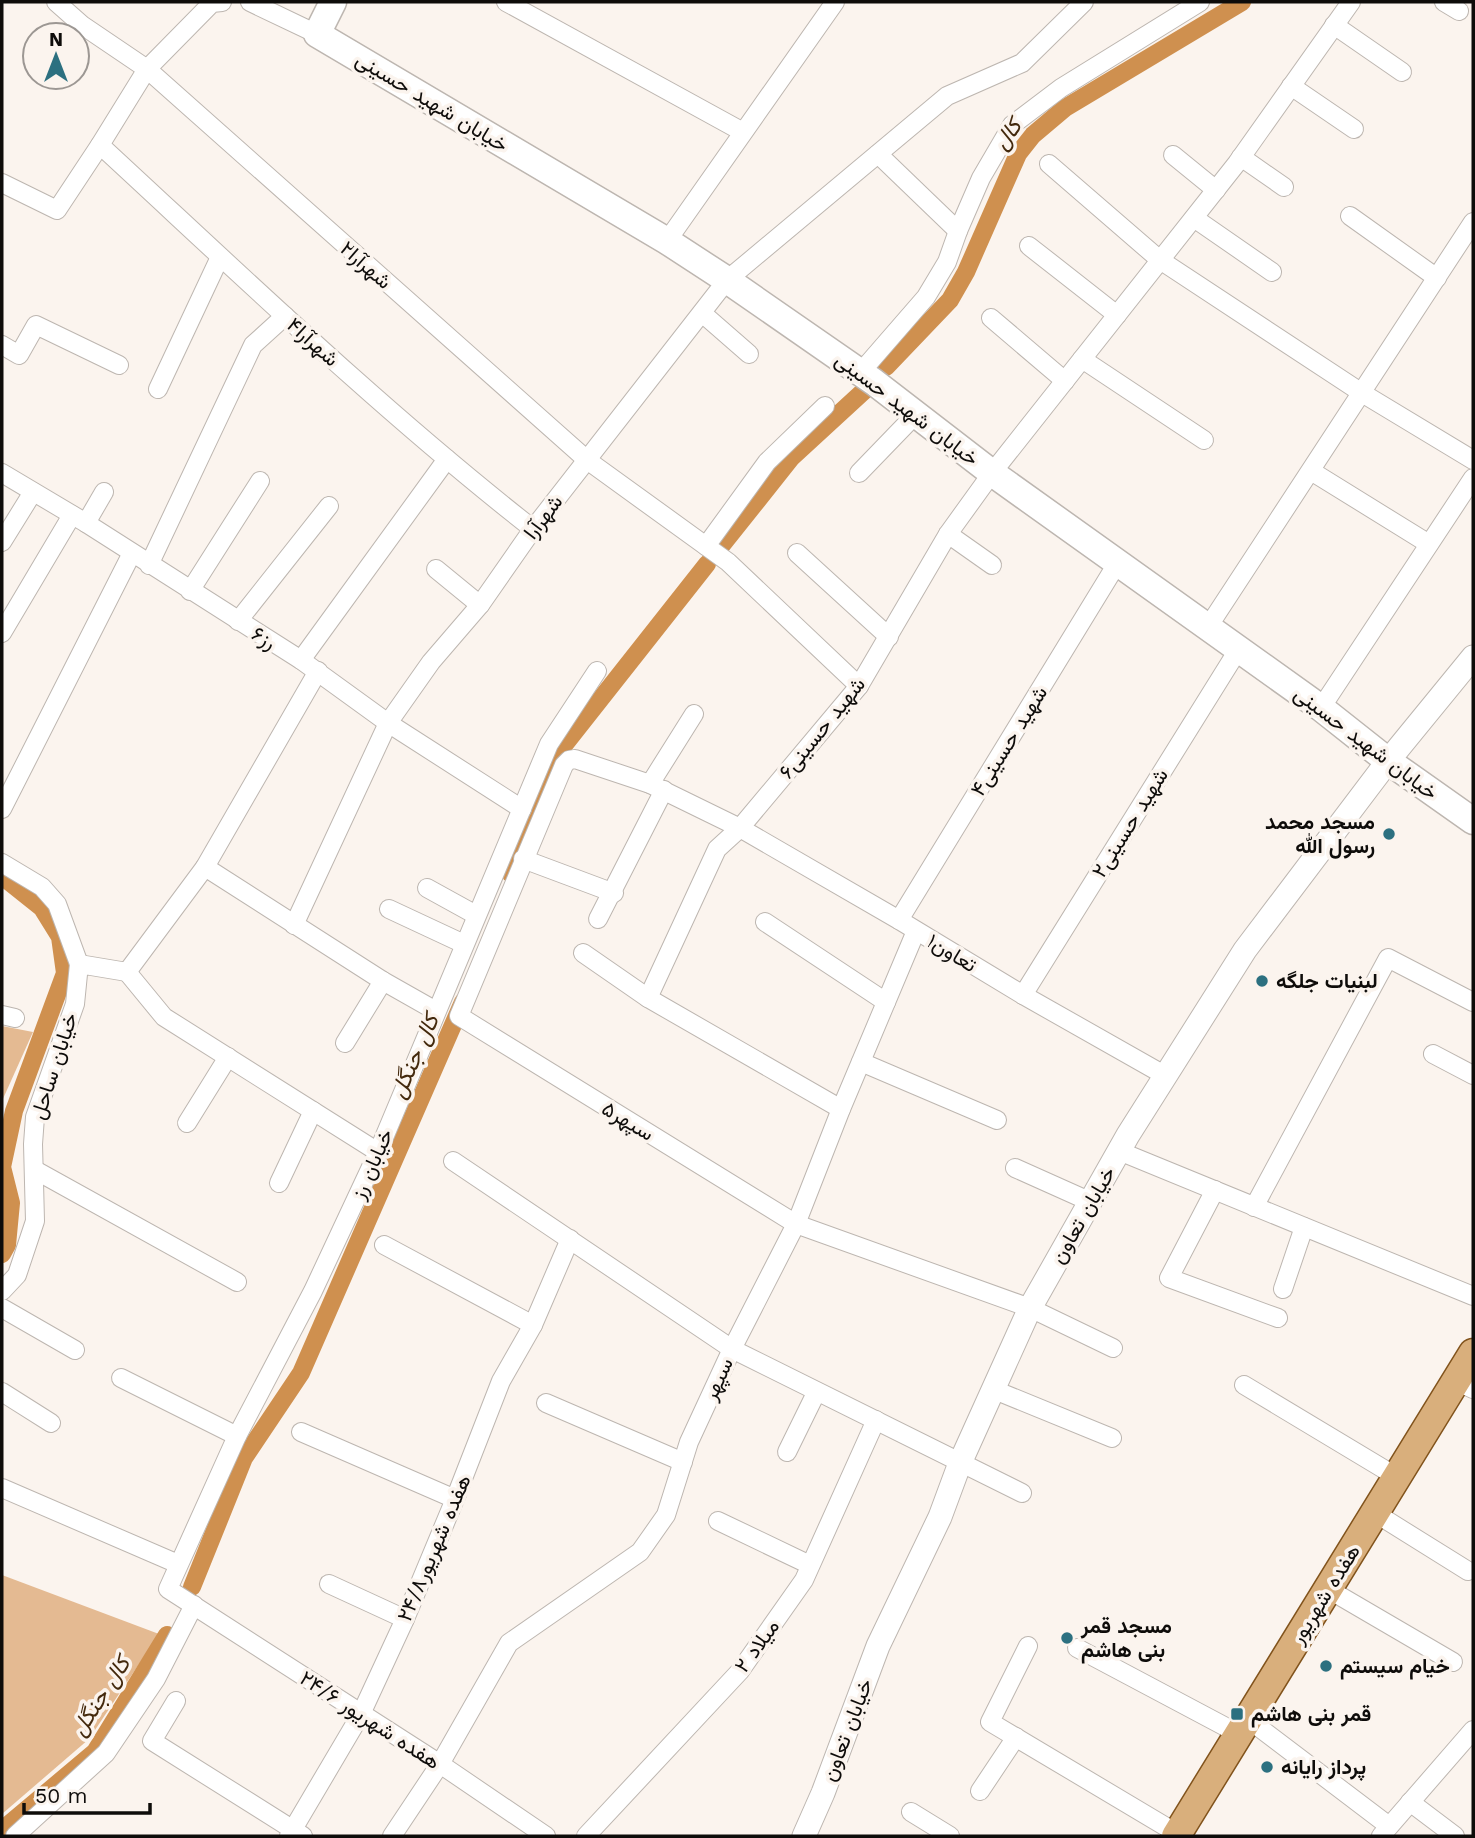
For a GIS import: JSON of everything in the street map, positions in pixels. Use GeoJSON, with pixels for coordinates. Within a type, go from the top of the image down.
{"type":"FeatureCollection","features":[{"type":"Feature","properties":{"kind":"main road"},"geometry":{"type":"LineString","coordinates":[[317,34],[333,2]]}},
{"type":"Feature","properties":{"kind":"main road","name":"خیابان شهید حسینی"},"geometry":{"type":"LineString","coordinates":[[317,34],[667,241],[727,280],[860,373],[992,473],[1321,708],[1388,761],[1473,821]]}},
{"type":"Feature","properties":{"kind":"main road","name":"هفده شهریور"},"geometry":{"type":"LineString","coordinates":[[1177,1835],[1397,1477],[1465,1385],[1473,1353]]}},
{"type":"Feature","properties":{"kind":"street","name":"شهرآرا۲"},"geometry":{"type":"LineString","coordinates":[[56,2],[82,25],[147,69],[587,460],[728,562],[859,686]]}},
{"type":"Feature","properties":{"kind":"street"},"geometry":{"type":"LineString","coordinates":[[2,183],[57,210],[147,69],[212,3],[222,2]]}},
{"type":"Feature","properties":{"kind":"street"},"geometry":{"type":"LineString","coordinates":[[250,2],[317,34]]}},
{"type":"Feature","properties":{"kind":"street"},"geometry":{"type":"LineString","coordinates":[[506,2],[743,132]]}},
{"type":"Feature","properties":{"kind":"street","name":"شهرآرا"},"geometry":{"type":"LineString","coordinates":[[294,925],[388,723],[431,662],[480,605],[533,529],[727,280],[947,96],[1022,63],[1084,2]]}},
{"type":"Feature","properties":{"kind":"street"},"geometry":{"type":"LineString","coordinates":[[860,373],[926,297],[947,262],[981,178],[1012,125],[1061,88],[1200,2]]}},
{"type":"Feature","properties":{"kind":"street","name":"شهید حسینی۶"},"geometry":{"type":"LineString","coordinates":[[648,998],[717,849],[740,828],[859,686],[948,534],[992,473],[1241,157],[1351,2]]}},
{"type":"Feature","properties":{"kind":"street"},"geometry":{"type":"LineString","coordinates":[[667,241],[832,3]]}},
{"type":"Feature","properties":{"kind":"street"},"geometry":{"type":"LineString","coordinates":[[1334,25],[1402,72]]}},
{"type":"Feature","properties":{"kind":"street"},"geometry":{"type":"LineString","coordinates":[[1291,86],[1354,129]]}},
{"type":"Feature","properties":{"kind":"street","name":"شهرآرا۴"},"geometry":{"type":"LineString","coordinates":[[100,145],[285,316],[447,459],[533,529]]}},
{"type":"Feature","properties":{"kind":"street"},"geometry":{"type":"LineString","coordinates":[[878,154],[958,231]]}},
{"type":"Feature","properties":{"kind":"street"},"geometry":{"type":"LineString","coordinates":[[1173,155],[1216,190]]}},
{"type":"Feature","properties":{"kind":"street"},"geometry":{"type":"LineString","coordinates":[[1241,157],[1284,187]]}},
{"type":"Feature","properties":{"kind":"street"},"geometry":{"type":"LineString","coordinates":[[1049,164],[1160,260],[1362,393],[1473,460]]}},
{"type":"Feature","properties":{"kind":"street"},"geometry":{"type":"LineString","coordinates":[[1350,216],[1437,278]]}},
{"type":"Feature","properties":{"kind":"street"},"geometry":{"type":"LineString","coordinates":[[1194,218],[1272,272]]}},
{"type":"Feature","properties":{"kind":"street"},"geometry":{"type":"LineString","coordinates":[[1208,627],[1473,222]]}},
{"type":"Feature","properties":{"kind":"street"},"geometry":{"type":"LineString","coordinates":[[1029,246],[1117,315]]}},
{"type":"Feature","properties":{"kind":"street"},"geometry":{"type":"LineString","coordinates":[[158,389],[220,257]]}},
{"type":"Feature","properties":{"kind":"street"},"geometry":{"type":"LineString","coordinates":[[702,313],[750,354]]}},
{"type":"Feature","properties":{"kind":"street"},"geometry":{"type":"LineString","coordinates":[[149,565],[253,345],[285,316]]}},
{"type":"Feature","properties":{"kind":"street"},"geometry":{"type":"LineString","coordinates":[[991,318],[1065,381]]}},
{"type":"Feature","properties":{"kind":"street"},"geometry":{"type":"LineString","coordinates":[[2,345],[19,355],[36,325],[119,365]]}},
{"type":"Feature","properties":{"kind":"street"},"geometry":{"type":"LineString","coordinates":[[1082,359],[1204,440]]}},
{"type":"Feature","properties":{"kind":"street"},"geometry":{"type":"LineString","coordinates":[[706,546],[767,462],[825,406]]}},
{"type":"Feature","properties":{"kind":"street"},"geometry":{"type":"LineString","coordinates":[[859,473],[916,414]]}},
{"type":"Feature","properties":{"kind":"street"},"geometry":{"type":"LineString","coordinates":[[301,660],[447,459]]}},
{"type":"Feature","properties":{"kind":"street"},"geometry":{"type":"LineString","coordinates":[[1311,471],[1429,544]]}},
{"type":"Feature","properties":{"kind":"street","name":"رز۶"},"geometry":{"type":"LineString","coordinates":[[2,473],[301,660],[388,723],[522,809]]}},
{"type":"Feature","properties":{"kind":"street"},"geometry":{"type":"LineString","coordinates":[[1321,708],[1473,478]]}},
{"type":"Feature","properties":{"kind":"street"},"geometry":{"type":"LineString","coordinates":[[190,591],[260,481]]}},
{"type":"Feature","properties":{"kind":"street"},"geometry":{"type":"LineString","coordinates":[[2,542],[33,492]]}},
{"type":"Feature","properties":{"kind":"street"},"geometry":{"type":"LineString","coordinates":[[2,633],[79,519],[104,492]]}},
{"type":"Feature","properties":{"kind":"street"},"geometry":{"type":"LineString","coordinates":[[238,621],[328,506]]}},
{"type":"Feature","properties":{"kind":"street"},"geometry":{"type":"LineString","coordinates":[[948,534],[992,565]]}},
{"type":"Feature","properties":{"kind":"street"},"geometry":{"type":"LineString","coordinates":[[2,809],[132,553]]}},
{"type":"Feature","properties":{"kind":"street"},"geometry":{"type":"LineString","coordinates":[[797,553],[889,637]]}},
{"type":"Feature","properties":{"kind":"street","name":"شهید حسینی۴"},"geometry":{"type":"LineString","coordinates":[[899,920],[1118,562]]}},
{"type":"Feature","properties":{"kind":"street"},"geometry":{"type":"LineString","coordinates":[[436,569],[480,605]]}},
{"type":"Feature","properties":{"kind":"street","name":"شهید حسینی۲"},"geometry":{"type":"LineString","coordinates":[[1023,996],[1238,650]]}},
{"type":"Feature","properties":{"kind":"street","name":"خیابان تعاون"},"geometry":{"type":"LineString","coordinates":[[804,1836],[878,1646],[940,1517],[992,1389],[1030,1308],[1119,1151],[1245,950],[1388,761],[1473,657]]}},
{"type":"Feature","properties":{"kind":"street"},"geometry":{"type":"LineString","coordinates":[[127,972],[205,867],[318,671]]}},
{"type":"Feature","properties":{"kind":"street","name":"خیابان رز"},"geometry":{"type":"LineString","coordinates":[[194,1605],[168,1589],[178,1564],[237,1436],[313,1292],[378,1152],[550,744],[597,671]]}},
{"type":"Feature","properties":{"kind":"street"},"geometry":{"type":"LineString","coordinates":[[598,919],[614,893],[657,787],[694,714]]}},
{"type":"Feature","properties":{"kind":"street"},"geometry":{"type":"LineString","coordinates":[[614,893],[523,859],[564,765],[569,760],[575,759],[657,787],[740,828]]}},
{"type":"Feature","properties":{"kind":"street","name":"تعاون۱"},"geometry":{"type":"LineString","coordinates":[[740,828],[1023,996],[1166,1076]]}},
{"type":"Feature","properties":{"kind":"street","name":"سپهر۵"},"geometry":{"type":"LineString","coordinates":[[523,859],[460,1018],[796,1224],[1030,1308],[1113,1348]]}},
{"type":"Feature","properties":{"kind":"street"},"geometry":{"type":"LineString","coordinates":[[2,863],[42,887],[57,904],[79,964],[127,972],[164,1017],[378,1152]]}},
{"type":"Feature","properties":{"kind":"street"},"geometry":{"type":"LineString","coordinates":[[205,867],[383,981],[436,1011]]}},
{"type":"Feature","properties":{"kind":"street"},"geometry":{"type":"LineString","coordinates":[[427,888],[476,915]]}},
{"type":"Feature","properties":{"kind":"street"},"geometry":{"type":"LineString","coordinates":[[390,909],[464,944]]}},
{"type":"Feature","properties":{"kind":"street"},"geometry":{"type":"LineString","coordinates":[[765,922],[886,1002]]}},
{"type":"Feature","properties":{"kind":"street","name":"سپهر"},"geometry":{"type":"LineString","coordinates":[[391,1836],[440,1764],[509,1643],[640,1552],[666,1515],[689,1442],[732,1349],[796,1224],[916,931]]}},
{"type":"Feature","properties":{"kind":"street"},"geometry":{"type":"LineString","coordinates":[[583,953],[648,998],[841,1109]]}},
{"type":"Feature","properties":{"kind":"street"},"geometry":{"type":"LineString","coordinates":[[1254,1207],[1388,958],[1473,1002]]}},
{"type":"Feature","properties":{"kind":"street","name":"خیابان ساحل"},"geometry":{"type":"LineString","coordinates":[[2,1291],[17,1275],[35,1221],[35,1117],[75,1004],[79,964]]}},
{"type":"Feature","properties":{"kind":"street"},"geometry":{"type":"LineString","coordinates":[[345,1043],[383,981]]}},
{"type":"Feature","properties":{"kind":"street"},"geometry":{"type":"LineString","coordinates":[[1433,1055],[1473,1075]]}},
{"type":"Feature","properties":{"kind":"street"},"geometry":{"type":"LineString","coordinates":[[187,1123],[228,1057]]}},
{"type":"Feature","properties":{"kind":"street"},"geometry":{"type":"LineString","coordinates":[[861,1062],[997,1120]]}},
{"type":"Feature","properties":{"kind":"street"},"geometry":{"type":"LineString","coordinates":[[279,1182],[313,1111]]}},
{"type":"Feature","properties":{"kind":"street"},"geometry":{"type":"LineString","coordinates":[[1119,1151],[1473,1296]]}},
{"type":"Feature","properties":{"kind":"street"},"geometry":{"type":"LineString","coordinates":[[453,1161],[732,1349],[1022,1493]]}},
{"type":"Feature","properties":{"kind":"street"},"geometry":{"type":"LineString","coordinates":[[1015,1168],[1091,1202]]}},
{"type":"Feature","properties":{"kind":"street"},"geometry":{"type":"LineString","coordinates":[[35,1170],[237,1283]]}},
{"type":"Feature","properties":{"kind":"street"},"geometry":{"type":"LineString","coordinates":[[1214,1190],[1169,1278],[1278,1318]]}},
{"type":"Feature","properties":{"kind":"street"},"geometry":{"type":"LineString","coordinates":[[1283,1289],[1304,1227]]}},
{"type":"Feature","properties":{"kind":"street","name":"هفده شهریور۲۴/۸"},"geometry":{"type":"LineString","coordinates":[[296,1834],[361,1714],[405,1619],[456,1499],[501,1381],[533,1325],[570,1239]]}},
{"type":"Feature","properties":{"kind":"street"},"geometry":{"type":"LineString","coordinates":[[384,1245],[533,1325]]}},
{"type":"Feature","properties":{"kind":"street"},"geometry":{"type":"LineString","coordinates":[[2,1308],[75,1350]]}},
{"type":"Feature","properties":{"kind":"street"},"geometry":{"type":"LineString","coordinates":[[121,1378],[237,1436]]}},
{"type":"Feature","properties":{"kind":"street"},"geometry":{"type":"LineString","coordinates":[[1244,1385],[1397,1477]]}},
{"type":"Feature","properties":{"kind":"street"},"geometry":{"type":"LineString","coordinates":[[992,1389],[1112,1438]]}},
{"type":"Feature","properties":{"kind":"street"},"geometry":{"type":"LineString","coordinates":[[2,1392],[51,1423]]}},
{"type":"Feature","properties":{"kind":"street"},"geometry":{"type":"LineString","coordinates":[[788,1452],[816,1393]]}},
{"type":"Feature","properties":{"kind":"street"},"geometry":{"type":"LineString","coordinates":[[546,1403],[682,1462]]}},
{"type":"Feature","properties":{"kind":"street","name":"میلاد ۲"},"geometry":{"type":"LineString","coordinates":[[586,1836],[740,1671],[804,1580],[876,1420]]}},
{"type":"Feature","properties":{"kind":"street"},"geometry":{"type":"LineString","coordinates":[[301,1432],[456,1499]]}},
{"type":"Feature","properties":{"kind":"street"},"geometry":{"type":"LineString","coordinates":[[2,1488],[178,1564]]}},
{"type":"Feature","properties":{"kind":"street"},"geometry":{"type":"LineString","coordinates":[[1375,1513],[1468,1571]]}},
{"type":"Feature","properties":{"kind":"street"},"geometry":{"type":"LineString","coordinates":[[718,1521],[810,1565]]}},
{"type":"Feature","properties":{"kind":"street"},"geometry":{"type":"LineString","coordinates":[[329,1584],[405,1619]]}},
{"type":"Feature","properties":{"kind":"street"},"geometry":{"type":"LineString","coordinates":[[1328,1589],[1452,1662]]}},
{"type":"Feature","properties":{"kind":"street"},"geometry":{"type":"LineString","coordinates":[[15,1836],[106,1753],[156,1679],[194,1605]]}},
{"type":"Feature","properties":{"kind":"street","name":"هفده شهریور ۲۴/۶"},"geometry":{"type":"LineString","coordinates":[[194,1605],[546,1836]]}},
{"type":"Feature","properties":{"kind":"street"},"geometry":{"type":"LineString","coordinates":[[1028,1646],[990,1722],[1177,1835]]}},
{"type":"Feature","properties":{"kind":"street"},"geometry":{"type":"LineString","coordinates":[[1077,1648],[1244,1726],[1348,1794],[1385,1831],[1473,1730]]}},
{"type":"Feature","properties":{"kind":"street"},"geometry":{"type":"LineString","coordinates":[[176,1701],[152,1741],[296,1834]]}},
{"type":"Feature","properties":{"kind":"street"},"geometry":{"type":"LineString","coordinates":[[980,1791],[1016,1737]]}},
{"type":"Feature","properties":{"kind":"street"},"geometry":{"type":"LineString","coordinates":[[1410,1802],[1455,1836]]}},
{"type":"Feature","properties":{"kind":"street"},"geometry":{"type":"LineString","coordinates":[[911,1812],[950,1836]]}},
{"type":"Feature","properties":{"kind":"shaded area"},"geometry":{"type":"Polygon","coordinates":[[[2,1026],[33,1032],[2,1101],[2,1026]]]}},
{"type":"Feature","properties":{"kind":"shaded area"},"geometry":{"type":"Polygon","coordinates":[[[2,1575],[159,1634],[89,1739],[2,1814],[2,1575]]]}},
{"type":"Feature","properties":{"kind":"waterway","name":"کال"},"geometry":{"type":"LineString","coordinates":[[886,367],[950,300],[966,272],[1018,154],[1033,135],[1065,108],[1242,2]]}},
{"type":"Feature","properties":{"kind":"waterway","name":"کال"},"geometry":{"type":"LineString","coordinates":[[718,550],[792,457],[866,389]]}},
{"type":"Feature","properties":{"kind":"waterway","name":"کال جنگل"},"geometry":{"type":"LineString","coordinates":[[510,873],[550,763],[707,564]]}},
{"type":"Feature","properties":{"kind":"waterway","name":"کال جنگل"},"geometry":{"type":"LineString","coordinates":[[2,876],[42,908],[60,937],[65,973],[14,1111],[2,1167],[11,1203],[7,1245],[2,1254]]}},
{"type":"Feature","properties":{"kind":"waterway","name":"کال جنگل"},"geometry":{"type":"LineString","coordinates":[[192,1587],[244,1458],[301,1373],[463,1002]]}},
{"type":"Feature","properties":{"kind":"waterway","name":"کال جنگل"},"geometry":{"type":"LineString","coordinates":[[2,1830],[95,1752],[167,1635]]}},
{"type":"Feature","properties":{"kind":"place","name":"مسجد محمد رسول الله"},"geometry":{"type":"Point","coordinates":[1389,834]}},
{"type":"Feature","properties":{"kind":"place","name":"لبنیات جلگه"},"geometry":{"type":"Point","coordinates":[1262,981]}},
{"type":"Feature","properties":{"kind":"place","name":"مسجد قمر بنی هاشم"},"geometry":{"type":"Point","coordinates":[1067,1638]}},
{"type":"Feature","properties":{"kind":"place","name":"خیام سیستم"},"geometry":{"type":"Point","coordinates":[1326,1666]}},
{"type":"Feature","properties":{"kind":"place","name":"قمر بنی هاشم"},"geometry":{"type":"Point","coordinates":[1237,1714]}},
{"type":"Feature","properties":{"kind":"place","name":"پرداز رایانه"},"geometry":{"type":"Point","coordinates":[1267,1767]}}]}
